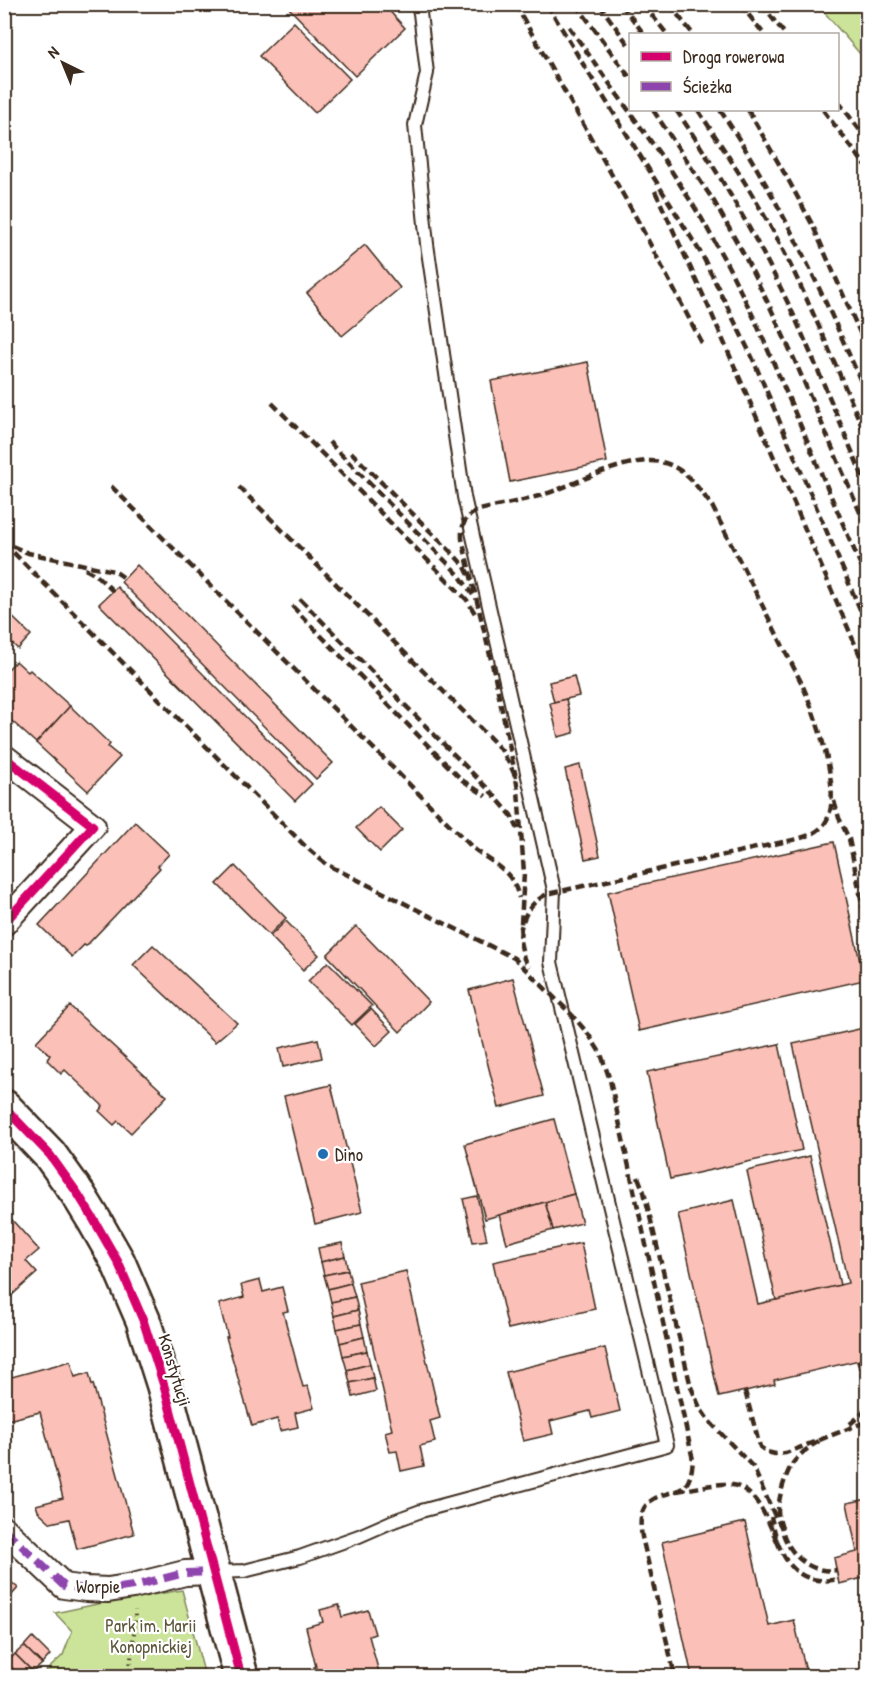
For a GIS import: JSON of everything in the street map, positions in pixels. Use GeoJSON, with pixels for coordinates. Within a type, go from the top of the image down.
{"type":"FeatureCollection","features":[{"type":"Feature","properties":{"kind":"street"},"geometry":{"type":"LineString","coordinates":[[4,757],[93,826],[4,923]]}},
{"type":"Feature","properties":{"kind":"street","name":"Konstytucji"},"geometry":{"type":"LineString","coordinates":[[4,1107],[50,1155],[94,1220],[118,1262],[143,1320],[164,1386],[241,1677]]}},
{"type":"Feature","properties":{"kind":"street","name":"Worpie"},"geometry":{"type":"LineString","coordinates":[[4,1529],[64,1586],[108,1590],[185,1573],[214,1572]]}},
{"type":"Feature","properties":{"kind":"lane"},"geometry":{"type":"LineString","coordinates":[[214,1572],[244,1571],[300,1557],[421,1511],[667,1445],[551,962],[554,890],[465,496],[427,244],[415,125],[427,73],[417,4]]}},
{"type":"Feature","properties":{"kind":"path"},"geometry":{"type":"LineString","coordinates":[[129,1677],[135,1624],[133,1586]]}},
{"type":"Feature","properties":{"kind":"green space"},"geometry":{"type":"Polygon","coordinates":[[[818,5],[867,5],[867,62],[818,5]]]}},
{"type":"Feature","properties":{"kind":"green space","name":"Park im. Marii Konopnickiej"},"geometry":{"type":"Polygon","coordinates":[[[182,1590],[205,1676],[41,1676],[63,1655],[72,1631],[55,1613],[182,1590]]]}},
{"type":"Feature","properties":{"kind":"building"},"geometry":{"type":"Polygon","coordinates":[[[285,4],[383,4],[405,28],[355,76],[285,4]]]}},
{"type":"Feature","properties":{"kind":"building"},"geometry":{"type":"Polygon","coordinates":[[[294,22],[350,79],[315,113],[259,56],[294,22]]]}},
{"type":"Feature","properties":{"kind":"building"},"geometry":{"type":"Polygon","coordinates":[[[365,245],[400,288],[342,336],[307,293],[365,245]]]}},
{"type":"Feature","properties":{"kind":"building"},"geometry":{"type":"Polygon","coordinates":[[[588,362],[607,462],[510,482],[491,381],[588,362]]]}},
{"type":"Feature","properties":{"kind":"building"},"geometry":{"type":"Polygon","coordinates":[[[137,565],[333,763],[316,779],[121,582],[137,565]]]}},
{"type":"Feature","properties":{"kind":"building"},"geometry":{"type":"Polygon","coordinates":[[[117,587],[312,784],[295,801],[99,604],[117,587]]]}},
{"type":"Feature","properties":{"kind":"building"},"geometry":{"type":"Polygon","coordinates":[[[4,609],[31,635],[18,649],[4,636],[4,609]]]}},
{"type":"Feature","properties":{"kind":"building"},"geometry":{"type":"Polygon","coordinates":[[[16,661],[28,672],[30,670],[70,706],[36,743],[4,714],[4,673],[16,661]]]}},
{"type":"Feature","properties":{"kind":"building"},"geometry":{"type":"Polygon","coordinates":[[[574,676],[579,696],[554,702],[549,682],[574,676]]]}},
{"type":"Feature","properties":{"kind":"building"},"geometry":{"type":"Polygon","coordinates":[[[566,699],[574,733],[558,737],[550,703],[566,699]]]}},
{"type":"Feature","properties":{"kind":"building"},"geometry":{"type":"Polygon","coordinates":[[[70,706],[110,744],[108,747],[120,757],[88,791],[36,743],[70,706]]]}},
{"type":"Feature","properties":{"kind":"building"},"geometry":{"type":"Polygon","coordinates":[[[580,765],[600,856],[585,859],[565,769],[580,765]]]}},
{"type":"Feature","properties":{"kind":"building"},"geometry":{"type":"Polygon","coordinates":[[[379,807],[402,830],[380,852],[356,828],[379,807]]]}},
{"type":"Feature","properties":{"kind":"building"},"geometry":{"type":"Polygon","coordinates":[[[135,822],[169,854],[158,866],[160,868],[86,946],[84,945],[72,957],[39,925],[135,822]]]}},
{"type":"Feature","properties":{"kind":"building"},"geometry":{"type":"Polygon","coordinates":[[[834,842],[864,980],[639,1031],[608,892],[834,842]]]}},
{"type":"Feature","properties":{"kind":"building"},"geometry":{"type":"Polygon","coordinates":[[[235,866],[286,918],[269,935],[217,884],[235,866]]]}},
{"type":"Feature","properties":{"kind":"building"},"geometry":{"type":"Polygon","coordinates":[[[286,921],[319,955],[303,970],[270,936],[286,921]]]}},
{"type":"Feature","properties":{"kind":"building"},"geometry":{"type":"Polygon","coordinates":[[[356,926],[429,1002],[400,1032],[327,955],[356,926]]]}},
{"type":"Feature","properties":{"kind":"building"},"geometry":{"type":"Polygon","coordinates":[[[153,945],[237,1023],[215,1042],[133,965],[153,945]]]}},
{"type":"Feature","properties":{"kind":"building"},"geometry":{"type":"Polygon","coordinates":[[[328,962],[372,1006],[352,1025],[308,981],[328,962]]]}},
{"type":"Feature","properties":{"kind":"building"},"geometry":{"type":"Polygon","coordinates":[[[513,978],[544,1096],[499,1108],[469,990],[513,978]]]}},
{"type":"Feature","properties":{"kind":"building"},"geometry":{"type":"Polygon","coordinates":[[[70,1006],[167,1096],[131,1133],[118,1121],[114,1125],[99,1111],[103,1106],[65,1070],[61,1074],[47,1060],[50,1055],[36,1042],[70,1006]]]}},
{"type":"Feature","properties":{"kind":"building"},"geometry":{"type":"Polygon","coordinates":[[[371,1009],[392,1031],[376,1046],[355,1024],[371,1009]]]}},
{"type":"Feature","properties":{"kind":"building"},"geometry":{"type":"Polygon","coordinates":[[[868,1027],[868,1358],[774,1380],[775,1384],[719,1397],[678,1214],[734,1200],[758,1304],[848,1283],[793,1044],[868,1027]]]}},
{"type":"Feature","properties":{"kind":"building"},"geometry":{"type":"Polygon","coordinates":[[[318,1039],[322,1058],[283,1067],[279,1048],[318,1039]]]}},
{"type":"Feature","properties":{"kind":"building"},"geometry":{"type":"Polygon","coordinates":[[[779,1044],[802,1150],[670,1179],[647,1072],[779,1044]]]}},
{"type":"Feature","properties":{"kind":"building","name":"Dino"},"geometry":{"type":"Polygon","coordinates":[[[331,1085],[362,1212],[315,1224],[284,1096],[331,1085]]]}},
{"type":"Feature","properties":{"kind":"building"},"geometry":{"type":"Polygon","coordinates":[[[554,1119],[574,1194],[485,1219],[465,1144],[554,1119]]]}},
{"type":"Feature","properties":{"kind":"building"},"geometry":{"type":"Polygon","coordinates":[[[810,1156],[840,1285],[776,1300],[747,1171],[810,1156]]]}},
{"type":"Feature","properties":{"kind":"building"},"geometry":{"type":"Polygon","coordinates":[[[574,1194],[582,1223],[553,1230],[545,1202],[574,1194]]]}},
{"type":"Feature","properties":{"kind":"building"},"geometry":{"type":"Polygon","coordinates":[[[477,1196],[487,1240],[473,1242],[463,1199],[477,1196]]]}},
{"type":"Feature","properties":{"kind":"building"},"geometry":{"type":"Polygon","coordinates":[[[545,1202],[553,1230],[507,1243],[499,1215],[545,1202]]]}},
{"type":"Feature","properties":{"kind":"building"},"geometry":{"type":"Polygon","coordinates":[[[4,1211],[39,1250],[26,1261],[37,1273],[4,1302],[4,1211]]]}},
{"type":"Feature","properties":{"kind":"building"},"geometry":{"type":"Polygon","coordinates":[[[342,1243],[345,1256],[321,1262],[318,1248],[342,1243]]]}},
{"type":"Feature","properties":{"kind":"building"},"geometry":{"type":"Polygon","coordinates":[[[581,1243],[595,1309],[508,1329],[493,1262],[581,1243]]]}},
{"type":"Feature","properties":{"kind":"building"},"geometry":{"type":"Polygon","coordinates":[[[345,1256],[348,1270],[324,1275],[321,1262],[345,1256]]]}},
{"type":"Feature","properties":{"kind":"building"},"geometry":{"type":"Polygon","coordinates":[[[348,1270],[351,1283],[328,1289],[324,1275],[348,1270]]]}},
{"type":"Feature","properties":{"kind":"building"},"geometry":{"type":"Polygon","coordinates":[[[406,1271],[440,1418],[430,1421],[435,1442],[420,1446],[424,1466],[401,1471],[397,1451],[390,1452],[385,1432],[392,1430],[358,1282],[406,1271]]]}},
{"type":"Feature","properties":{"kind":"building"},"geometry":{"type":"Polygon","coordinates":[[[260,1280],[263,1292],[282,1287],[288,1311],[283,1312],[303,1387],[308,1386],[314,1408],[295,1413],[298,1427],[280,1431],[277,1419],[252,1426],[226,1337],[228,1337],[219,1304],[244,1297],[241,1285],[260,1280]]]}},
{"type":"Feature","properties":{"kind":"building"},"geometry":{"type":"Polygon","coordinates":[[[351,1283],[355,1297],[331,1302],[328,1289],[351,1283]]]}},
{"type":"Feature","properties":{"kind":"building"},"geometry":{"type":"Polygon","coordinates":[[[355,1297],[358,1310],[334,1316],[331,1302],[355,1297]]]}},
{"type":"Feature","properties":{"kind":"building"},"geometry":{"type":"Polygon","coordinates":[[[358,1310],[361,1324],[337,1329],[334,1316],[358,1310]]]}},
{"type":"Feature","properties":{"kind":"building"},"geometry":{"type":"Polygon","coordinates":[[[361,1324],[364,1337],[340,1343],[337,1329],[361,1324]]]}},
{"type":"Feature","properties":{"kind":"building"},"geometry":{"type":"Polygon","coordinates":[[[364,1337],[367,1351],[343,1356],[340,1343],[364,1337]]]}},
{"type":"Feature","properties":{"kind":"building"},"geometry":{"type":"Polygon","coordinates":[[[605,1348],[620,1411],[592,1418],[590,1411],[550,1421],[553,1434],[523,1441],[506,1372],[605,1348]]]}},
{"type":"Feature","properties":{"kind":"building"},"geometry":{"type":"Polygon","coordinates":[[[367,1351],[370,1364],[347,1370],[343,1356],[367,1351]]]}},
{"type":"Feature","properties":{"kind":"building"},"geometry":{"type":"Polygon","coordinates":[[[71,1361],[75,1377],[89,1373],[134,1534],[77,1549],[69,1519],[51,1523],[38,1511],[36,1505],[63,1498],[40,1412],[4,1421],[4,1379],[71,1361]]]}},
{"type":"Feature","properties":{"kind":"building"},"geometry":{"type":"Polygon","coordinates":[[[370,1364],[373,1378],[350,1383],[347,1370],[370,1364]]]}},
{"type":"Feature","properties":{"kind":"building"},"geometry":{"type":"Polygon","coordinates":[[[373,1378],[376,1391],[353,1397],[350,1383],[373,1378]]]}},
{"type":"Feature","properties":{"kind":"building"},"geometry":{"type":"Polygon","coordinates":[[[868,1499],[868,1597],[863,1578],[839,1584],[834,1558],[857,1552],[847,1503],[868,1499]]]}},
{"type":"Feature","properties":{"kind":"building"},"geometry":{"type":"Polygon","coordinates":[[[745,1522],[769,1626],[794,1620],[807,1676],[692,1676],[662,1542],[745,1522]]]}},
{"type":"Feature","properties":{"kind":"building"},"geometry":{"type":"Polygon","coordinates":[[[4,1576],[18,1588],[10,1597],[4,1593],[4,1576]]]}},
{"type":"Feature","properties":{"kind":"building"},"geometry":{"type":"Polygon","coordinates":[[[339,1605],[342,1617],[368,1610],[375,1634],[369,1636],[380,1676],[317,1676],[306,1627],[323,1622],[320,1610],[339,1605]]]}},
{"type":"Feature","properties":{"kind":"building"},"geometry":{"type":"Polygon","coordinates":[[[32,1637],[50,1655],[42,1664],[24,1646],[32,1637]]]}},
{"type":"Feature","properties":{"kind":"building"},"geometry":{"type":"Polygon","coordinates":[[[24,1646],[42,1664],[33,1672],[15,1654],[24,1646]]]}},
{"type":"Feature","properties":{"kind":"building"},"geometry":{"type":"Polygon","coordinates":[[[15,1654],[33,1672],[29,1676],[20,1676],[7,1663],[15,1654]]]}},
{"type":"Feature","properties":{"kind":"building"},"geometry":{"type":"Polygon","coordinates":[[[7,1663],[20,1676],[4,1676],[4,1665],[7,1663]]]}},
{"type":"Feature","properties":{"kind":"railway"},"geometry":{"type":"LineString","coordinates":[[515,4],[638,221],[703,345]]}},
{"type":"Feature","properties":{"kind":"railway"},"geometry":{"type":"LineString","coordinates":[[547,4],[702,255],[752,357],[868,628]]}},
{"type":"Feature","properties":{"kind":"railway"},"geometry":{"type":"LineString","coordinates":[[576,4],[629,77]]}},
{"type":"Feature","properties":{"kind":"railway"},"geometry":{"type":"LineString","coordinates":[[599,4],[629,46]]}},
{"type":"Feature","properties":{"kind":"railway"},"geometry":{"type":"LineString","coordinates":[[621,4],[643,33]]}},
{"type":"Feature","properties":{"kind":"railway"},"geometry":{"type":"LineString","coordinates":[[643,4],[666,33]]}},
{"type":"Feature","properties":{"kind":"railway"},"geometry":{"type":"LineString","coordinates":[[669,4],[692,33]]}},
{"type":"Feature","properties":{"kind":"railway"},"geometry":{"type":"LineString","coordinates":[[740,4],[763,33]]}},
{"type":"Feature","properties":{"kind":"railway"},"geometry":{"type":"LineString","coordinates":[[761,4],[784,33]]}},
{"type":"Feature","properties":{"kind":"railway"},"geometry":{"type":"LineString","coordinates":[[569,27],[629,111]]}},
{"type":"Feature","properties":{"kind":"railway"},"geometry":{"type":"LineString","coordinates":[[839,102],[868,141]]}},
{"type":"Feature","properties":{"kind":"railway"},"geometry":{"type":"LineString","coordinates":[[629,111],[667,164],[702,219],[728,266],[755,320],[868,582]]}},
{"type":"Feature","properties":{"kind":"railway"},"geometry":{"type":"LineString","coordinates":[[654,111],[715,203],[743,253],[795,361],[868,531]]}},
{"type":"Feature","properties":{"kind":"railway"},"geometry":{"type":"LineString","coordinates":[[677,111],[725,186],[769,266],[796,320],[868,489]]}},
{"type":"Feature","properties":{"kind":"railway"},"geometry":{"type":"LineString","coordinates":[[699,111],[746,185],[786,256],[868,440]]}},
{"type":"Feature","properties":{"kind":"railway"},"geometry":{"type":"LineString","coordinates":[[721,111],[763,179],[801,250],[868,398]]}},
{"type":"Feature","properties":{"kind":"railway"},"geometry":{"type":"LineString","coordinates":[[749,111],[813,226],[868,351]]}},
{"type":"Feature","properties":{"kind":"railway"},"geometry":{"type":"LineString","coordinates":[[824,111],[868,169]]}},
{"type":"Feature","properties":{"kind":"railway"},"geometry":{"type":"LineString","coordinates":[[655,191],[710,310],[868,674]]}},
{"type":"Feature","properties":{"kind":"railway"},"geometry":{"type":"LineString","coordinates":[[272,403],[467,600],[477,617]]}},
{"type":"Feature","properties":{"kind":"railway"},"geometry":{"type":"LineString","coordinates":[[329,442],[459,575],[473,595]]}},
{"type":"Feature","properties":{"kind":"railway"},"geometry":{"type":"LineString","coordinates":[[351,452],[454,555],[469,575]]}},
{"type":"Feature","properties":{"kind":"railway"},"geometry":{"type":"LineString","coordinates":[[516,778],[494,672],[462,539],[465,521],[479,510],[542,495],[618,467],[648,461],[670,465],[691,480],[712,506],[802,684],[826,754],[832,794],[830,810],[825,823],[819,829],[801,838],[547,894],[529,909],[520,931]]}},
{"type":"Feature","properties":{"kind":"railway"},"geometry":{"type":"LineString","coordinates":[[111,486],[473,848],[507,874],[519,898]]}},
{"type":"Feature","properties":{"kind":"railway"},"geometry":{"type":"LineString","coordinates":[[239,487],[502,751],[516,778],[518,790],[524,873],[520,941],[524,959],[529,967]]}},
{"type":"Feature","properties":{"kind":"railway"},"geometry":{"type":"LineString","coordinates":[[4,543],[306,847],[326,864],[514,958],[572,1015],[601,1054],[610,1080],[693,1460],[690,1478],[684,1487],[652,1500],[644,1509],[641,1521],[642,1537],[675,1676]]}},
{"type":"Feature","properties":{"kind":"railway"},"geometry":{"type":"LineString","coordinates":[[12,546],[28,553],[114,571],[123,577]]}},
{"type":"Feature","properties":{"kind":"railway"},"geometry":{"type":"LineString","coordinates":[[85,569],[96,575],[113,591]]}},
{"type":"Feature","properties":{"kind":"railway"},"geometry":{"type":"LineString","coordinates":[[300,599],[493,794],[511,815],[518,829]]}},
{"type":"Feature","properties":{"kind":"railway"},"geometry":{"type":"LineString","coordinates":[[292,606],[462,780],[486,796]]}},
{"type":"Feature","properties":{"kind":"railway"},"geometry":{"type":"LineString","coordinates":[[834,801],[849,839],[868,932]]}},
{"type":"Feature","properties":{"kind":"railway"},"geometry":{"type":"LineString","coordinates":[[638,1177],[644,1192],[691,1387],[700,1408],[709,1421],[753,1467],[782,1528]]}},
{"type":"Feature","properties":{"kind":"railway"},"geometry":{"type":"LineString","coordinates":[[858,1360],[868,1395]]}},
{"type":"Feature","properties":{"kind":"railway"},"geometry":{"type":"LineString","coordinates":[[745,1391],[760,1447],[775,1454],[786,1453],[868,1421]]}},
{"type":"Feature","properties":{"kind":"railway"},"geometry":{"type":"LineString","coordinates":[[850,1424],[863,1413],[868,1402]]}},
{"type":"Feature","properties":{"kind":"railway"},"geometry":{"type":"LineString","coordinates":[[819,1441],[797,1458],[791,1466],[782,1488],[778,1513],[785,1539],[795,1555],[818,1569],[837,1570]]}},
{"type":"Feature","properties":{"kind":"railway"},"geometry":{"type":"LineString","coordinates":[[677,1491],[723,1484],[743,1489],[764,1513],[777,1541],[771,1517]]}},
{"type":"Feature","properties":{"kind":"railway"},"geometry":{"type":"LineString","coordinates":[[777,1541],[787,1561],[800,1574],[817,1580],[839,1579]]}},
{"type":"Feature","properties":{"kind":"marked path"},"geometry":{"type":"LineString","coordinates":[[4,1529],[64,1586],[108,1590],[185,1573],[214,1572]]}},
{"type":"Feature","properties":{"kind":"cycle path"},"geometry":{"type":"LineString","coordinates":[[4,757],[93,826],[4,923]]}},
{"type":"Feature","properties":{"kind":"cycle path"},"geometry":{"type":"LineString","coordinates":[[4,1107],[50,1155],[78,1194],[118,1262],[143,1320],[164,1386],[241,1676]]}},
{"type":"Feature","properties":{"kind":"place","name":"Dino"},"geometry":{"type":"Point","coordinates":[323,1154]}}]}
